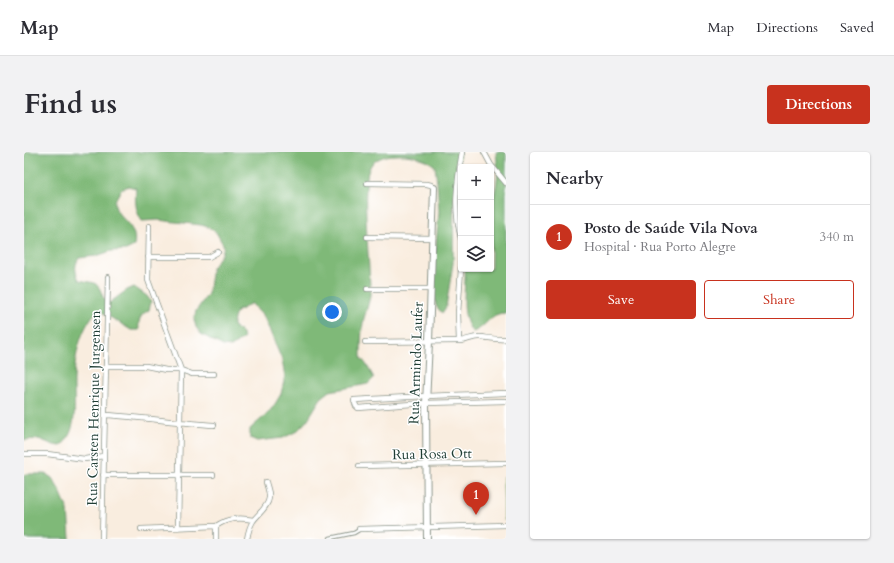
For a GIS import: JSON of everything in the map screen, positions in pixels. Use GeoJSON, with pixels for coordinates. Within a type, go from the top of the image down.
{"type":"FeatureCollection","features":[{"type":"Feature","properties":{"kind":"street"},"geometry":{"type":"LineString","coordinates":[[460,236],[457,224],[456,184],[462,152]]}},
{"type":"Feature","properties":{"kind":"street"},"geometry":{"type":"LineString","coordinates":[[484,152],[491,165],[506,183]]}},
{"type":"Feature","properties":{"kind":"street"},"geometry":{"type":"LineString","coordinates":[[367,183],[427,184],[434,188]]}},
{"type":"Feature","properties":{"kind":"street","name":"Rua Armindo Laufer"},"geometry":{"type":"LineString","coordinates":[[427,539],[426,396],[434,188]]}},
{"type":"Feature","properties":{"kind":"street"},"geometry":{"type":"LineString","coordinates":[[149,226],[148,280],[181,370],[178,528]]}},
{"type":"Feature","properties":{"kind":"street"},"geometry":{"type":"LineString","coordinates":[[367,237],[433,238]]}},
{"type":"Feature","properties":{"kind":"street"},"geometry":{"type":"LineString","coordinates":[[148,257],[209,256],[218,252]]}},
{"type":"Feature","properties":{"kind":"street"},"geometry":{"type":"LineString","coordinates":[[459,341],[458,313],[461,272]]}},
{"type":"Feature","properties":{"kind":"street","name":"Rua Carsten Henrique Jurgensen"},"geometry":{"type":"LineString","coordinates":[[102,539],[108,276]]}},
{"type":"Feature","properties":{"kind":"street"},"geometry":{"type":"LineString","coordinates":[[367,290],[431,289]]}},
{"type":"Feature","properties":{"kind":"street"},"geometry":{"type":"LineString","coordinates":[[365,342],[459,341],[475,337],[495,340],[506,339]]}},
{"type":"Feature","properties":{"kind":"street"},"geometry":{"type":"LineString","coordinates":[[106,366],[146,366],[166,370],[181,370],[192,374],[214,374]]}},
{"type":"Feature","properties":{"kind":"street"},"geometry":{"type":"LineString","coordinates":[[506,394],[354,400],[358,408],[426,403],[506,401]]}},
{"type":"Feature","properties":{"kind":"street"},"geometry":{"type":"LineString","coordinates":[[106,415],[129,416],[214,426]]}},
{"type":"Feature","properties":{"kind":"street"},"geometry":{"type":"LineString","coordinates":[[24,454],[47,454],[85,459],[103,456]]}},
{"type":"Feature","properties":{"kind":"street","name":"Rua Rosa Ott"},"geometry":{"type":"LineString","coordinates":[[359,466],[506,463]]}},
{"type":"Feature","properties":{"kind":"street"},"geometry":{"type":"LineString","coordinates":[[103,475],[213,475]]}},
{"type":"Feature","properties":{"kind":"street"},"geometry":{"type":"LineString","coordinates":[[247,539],[249,528],[269,500],[270,496],[266,482]]}},
{"type":"Feature","properties":{"kind":"street"},"geometry":{"type":"LineString","coordinates":[[141,528],[216,526],[228,519],[238,518],[254,520]]}},
{"type":"Feature","properties":{"kind":"street"},"geometry":{"type":"LineString","coordinates":[[359,529],[506,525]]}},
{"type":"Feature","properties":{"kind":"street"},"geometry":{"type":"LineString","coordinates":[[216,526],[216,539]]}},
{"type":"Feature","properties":{"kind":"lane"},"geometry":{"type":"LineString","coordinates":[[330,538],[354,533],[359,529]]}},
{"type":"Feature","properties":{"kind":"green space"},"geometry":{"type":"Polygon","coordinates":[[[24,152],[460,152],[454,197],[453,263],[446,307],[442,313],[436,306],[433,281],[439,211],[435,166],[426,160],[411,156],[392,155],[382,157],[371,165],[366,189],[366,227],[370,295],[362,328],[361,358],[374,378],[368,384],[330,391],[321,398],[308,419],[297,431],[283,438],[257,441],[250,438],[250,429],[269,412],[275,404],[281,394],[285,377],[282,360],[264,317],[251,303],[237,311],[233,326],[240,331],[244,338],[231,347],[223,346],[201,334],[196,327],[194,319],[196,311],[208,294],[212,268],[222,254],[224,246],[216,232],[208,227],[158,220],[142,221],[136,205],[136,188],[128,186],[121,190],[115,201],[115,207],[133,231],[135,238],[134,246],[126,250],[111,251],[96,256],[79,258],[76,264],[76,271],[79,280],[95,283],[100,289],[103,297],[109,303],[127,290],[134,287],[147,296],[151,302],[149,310],[140,318],[139,330],[131,330],[102,312],[95,313],[82,335],[77,352],[74,378],[73,423],[67,439],[61,446],[39,439],[24,440],[24,152]]]}},
{"type":"Feature","properties":{"kind":"green space"},"geometry":{"type":"Polygon","coordinates":[[[496,152],[506,152],[506,313],[501,313],[492,317],[482,327],[473,332],[466,318],[464,302],[465,272],[494,272],[494,196],[498,173],[496,152]]]}},
{"type":"Feature","properties":{"kind":"green space"},"geometry":{"type":"Polygon","coordinates":[[[25,474],[46,474],[52,478],[60,491],[68,510],[70,539],[24,539],[25,474]]]}},
{"type":"Feature","properties":{"kind":"green space"},"geometry":{"type":"Polygon","coordinates":[[[503,477],[506,477],[506,520],[504,520],[503,477]]]}},
{"type":"Feature","properties":{"kind":"place","name":"Posto de Saúde Vila Nova"},"geometry":{"type":"Point","coordinates":[476,515]}}]}
